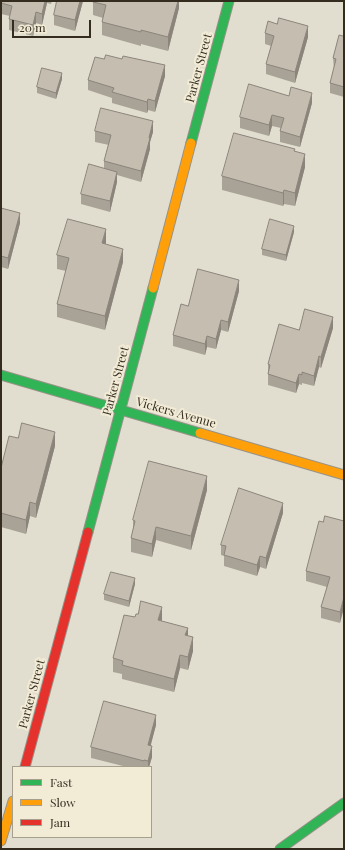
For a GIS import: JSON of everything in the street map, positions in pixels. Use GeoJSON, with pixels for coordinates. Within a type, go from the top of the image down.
{"type":"FeatureCollection","features":[{"type":"Feature","properties":{"kind":"main road","name":"Parker Street"},"geometry":{"type":"LineString","coordinates":[[25,766],[229,1]]}},
{"type":"Feature","properties":{"kind":"main road","name":"Vickers Avenue"},"geometry":{"type":"LineString","coordinates":[[1,375],[344,475]]}},
{"type":"Feature","properties":{"kind":"main road"},"geometry":{"type":"LineString","coordinates":[[280,849],[344,803]]}},
{"type":"Feature","properties":{"kind":"main road"},"geometry":{"type":"LineString","coordinates":[[1,841],[12,804]]}},
{"type":"Feature","properties":{"kind":"building"},"geometry":{"type":"Polygon","coordinates":[[[1,1],[45,1],[42,14],[36,12],[33,25],[9,19],[12,6],[1,3],[1,1]]]}},
{"type":"Feature","properties":{"kind":"building"},"geometry":{"type":"Polygon","coordinates":[[[57,1],[80,1],[75,20],[54,15],[57,1]]]}},
{"type":"Feature","properties":{"kind":"building"},"geometry":{"type":"Polygon","coordinates":[[[93,1],[178,1],[168,37],[102,22],[106,5],[93,1]]]}},
{"type":"Feature","properties":{"kind":"building"},"geometry":{"type":"Polygon","coordinates":[[[279,18],[308,26],[295,72],[266,64],[274,36],[265,33],[268,21],[277,24],[279,18]]]}},
{"type":"Feature","properties":{"kind":"building"},"geometry":{"type":"Polygon","coordinates":[[[344,31],[344,87],[330,83],[336,59],[333,58],[339,35],[343,36],[344,31]]]}},
{"type":"Feature","properties":{"kind":"building"},"geometry":{"type":"Polygon","coordinates":[[[106,55],[122,59],[123,56],[165,65],[155,101],[148,99],[147,102],[112,92],[114,88],[88,80],[95,57],[104,59],[106,55]]]}},
{"type":"Feature","properties":{"kind":"building"},"geometry":{"type":"Polygon","coordinates":[[[42,68],[62,73],[56,93],[37,87],[42,68]]]}},
{"type":"Feature","properties":{"kind":"building"},"geometry":{"type":"Polygon","coordinates":[[[249,84],[289,96],[291,87],[312,93],[300,137],[280,131],[284,118],[272,115],[269,125],[240,117],[249,84]]]}},
{"type":"Feature","properties":{"kind":"building"},"geometry":{"type":"Polygon","coordinates":[[[101,108],[153,121],[141,171],[104,161],[111,135],[95,131],[101,108]]]}},
{"type":"Feature","properties":{"kind":"building"},"geometry":{"type":"Polygon","coordinates":[[[234,133],[295,149],[294,151],[305,154],[295,193],[284,190],[283,193],[222,176],[234,133]]]}},
{"type":"Feature","properties":{"kind":"building"},"geometry":{"type":"Polygon","coordinates":[[[89,164],[117,172],[110,201],[81,194],[89,164]]]}},
{"type":"Feature","properties":{"kind":"building"},"geometry":{"type":"Polygon","coordinates":[[[1,208],[20,213],[8,258],[1,256],[1,208]]]}},
{"type":"Feature","properties":{"kind":"building"},"geometry":{"type":"Polygon","coordinates":[[[68,219],[106,229],[102,243],[123,249],[105,316],[57,304],[69,258],[57,255],[68,219]]]}},
{"type":"Feature","properties":{"kind":"building"},"geometry":{"type":"Polygon","coordinates":[[[270,219],[294,226],[286,255],[262,249],[270,219]]]}},
{"type":"Feature","properties":{"kind":"building"},"geometry":{"type":"Polygon","coordinates":[[[198,269],[239,280],[228,322],[221,320],[216,339],[207,336],[205,344],[173,335],[181,304],[188,306],[198,269]]]}},
{"type":"Feature","properties":{"kind":"building"},"geometry":{"type":"Polygon","coordinates":[[[305,309],[333,317],[321,357],[319,356],[314,376],[302,372],[302,375],[299,374],[296,383],[268,374],[270,365],[268,364],[279,324],[299,330],[305,309]]]}},
{"type":"Feature","properties":{"kind":"building"},"geometry":{"type":"Polygon","coordinates":[[[22,423],[55,432],[36,504],[30,502],[26,520],[1,513],[1,468],[9,436],[18,438],[22,423]]]}},
{"type":"Feature","properties":{"kind":"building"},"geometry":{"type":"Polygon","coordinates":[[[149,461],[207,476],[191,536],[156,527],[152,544],[131,538],[135,521],[133,520],[149,461]]]}},
{"type":"Feature","properties":{"kind":"building"},"geometry":{"type":"Polygon","coordinates":[[[239,488],[283,503],[266,558],[260,556],[257,565],[224,555],[226,546],[221,545],[239,488]]]}},
{"type":"Feature","properties":{"kind":"building"},"geometry":{"type":"Polygon","coordinates":[[[325,516],[344,521],[344,597],[340,612],[321,607],[330,577],[306,571],[319,521],[323,522],[325,516]]]}},
{"type":"Feature","properties":{"kind":"building"},"geometry":{"type":"Polygon","coordinates":[[[111,572],[135,578],[129,601],[104,594],[111,572]]]}},
{"type":"Feature","properties":{"kind":"building"},"geometry":{"type":"Polygon","coordinates":[[[141,601],[162,607],[158,620],[188,628],[185,635],[193,637],[188,657],[180,655],[174,679],[122,665],[123,661],[113,658],[124,615],[135,617],[136,614],[138,614],[141,601]]]}},
{"type":"Feature","properties":{"kind":"building"},"geometry":{"type":"Polygon","coordinates":[[[104,701],[156,715],[148,745],[152,746],[148,761],[91,747],[104,701]]]}},
{"type":"Feature","properties":{"kind":"traffic: fast"},"geometry":{"type":"LineString","coordinates":[[191,143],[229,1]]}},
{"type":"Feature","properties":{"kind":"traffic: fast"},"geometry":{"type":"LineString","coordinates":[[88,532],[153,288]]}},
{"type":"Feature","properties":{"kind":"traffic: fast"},"geometry":{"type":"LineString","coordinates":[[1,375],[200,433]]}},
{"type":"Feature","properties":{"kind":"traffic: fast"},"geometry":{"type":"LineString","coordinates":[[280,849],[344,803]]}},
{"type":"Feature","properties":{"kind":"traffic: slow"},"geometry":{"type":"LineString","coordinates":[[153,288],[191,143]]}},
{"type":"Feature","properties":{"kind":"traffic: slow"},"geometry":{"type":"LineString","coordinates":[[200,433],[344,475]]}},
{"type":"Feature","properties":{"kind":"traffic: slow"},"geometry":{"type":"LineString","coordinates":[[1,841],[12,804]]}},
{"type":"Feature","properties":{"kind":"traffic: jam"},"geometry":{"type":"LineString","coordinates":[[25,766],[88,532]]}}]}
